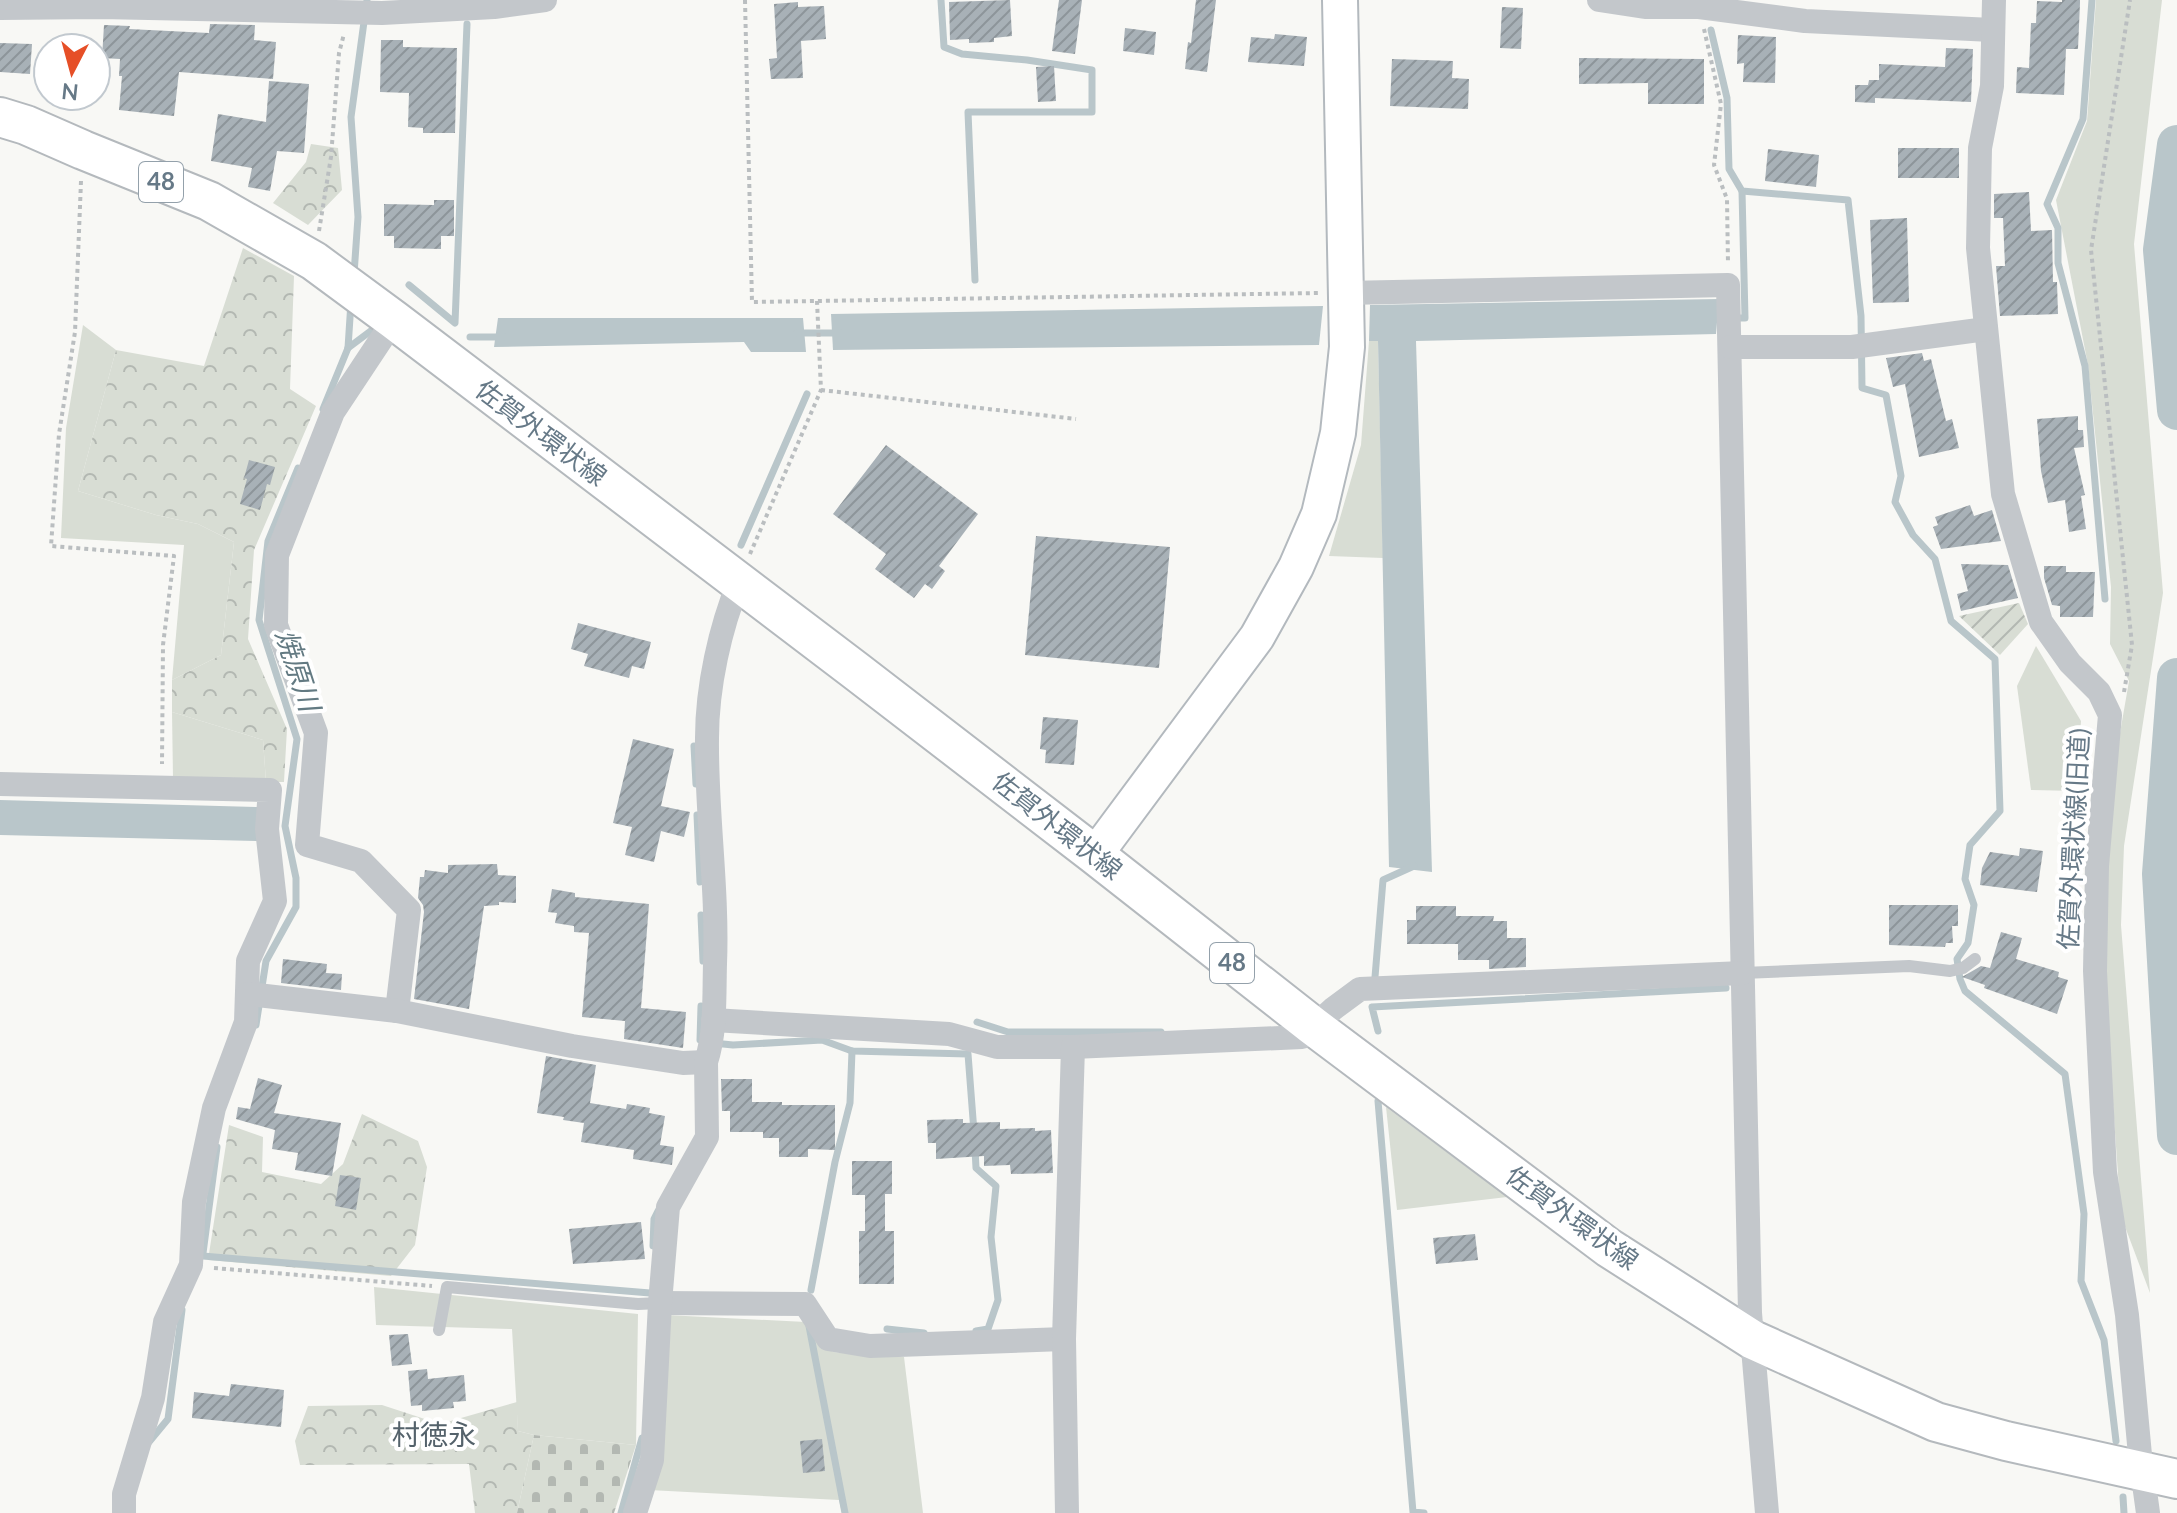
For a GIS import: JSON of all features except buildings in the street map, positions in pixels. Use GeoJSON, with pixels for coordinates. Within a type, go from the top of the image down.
{"type":"FeatureCollection","features":[{"type":"Feature","properties":{"kind":"main road","name":"佐賀外環状線"},"geometry":{"type":"LineString","coordinates":[[0,117],[209,201],[314,261],[739,582],[1313,1026],[1609,1248],[1753,1340],[1936,1422],[2160,1476]]}},
{"type":"Feature","properties":{"kind":"street"},"geometry":{"type":"LineString","coordinates":[[0,8],[100,4],[350,6],[382,13],[494,7],[545,0]]}},
{"type":"Feature","properties":{"kind":"street"},"geometry":{"type":"LineString","coordinates":[[1095,855],[1257,637],[1296,567],[1319,514],[1338,433],[1347,347],[1340,0]]}},
{"type":"Feature","properties":{"kind":"street"},"geometry":{"type":"LineString","coordinates":[[1599,0],[1805,21],[1992,30]]}},
{"type":"Feature","properties":{"kind":"street","name":"佐賀外環状線(旧道)"},"geometry":{"type":"LineString","coordinates":[[1994,0],[1992,86],[1980,148],[1978,248],[2003,494],[2041,622],[2070,663],[2099,692],[2110,715],[2097,866],[2095,971],[2105,1172],[2127,1315],[2160,1476],[2148,1513]]}},
{"type":"Feature","properties":{"kind":"street"},"geometry":{"type":"LineString","coordinates":[[1345,293],[1729,317],[1862,346],[1986,329]]}},
{"type":"Feature","properties":{"kind":"street"},"geometry":{"type":"LineString","coordinates":[[1729,317],[1750,1313],[1767,1513]]}},
{"type":"Feature","properties":{"kind":"street"},"geometry":{"type":"LineString","coordinates":[[394,320],[333,412],[277,555],[276,625],[316,733],[307,845],[361,861],[409,910],[397,1011]]}},
{"type":"Feature","properties":{"kind":"street"},"geometry":{"type":"LineString","coordinates":[[635,1513],[652,1460],[649,1304],[668,1207],[707,1137],[705,1045],[716,942],[707,736],[712,676],[731,600],[739,582]]}},
{"type":"Feature","properties":{"kind":"street"},"geometry":{"type":"LineString","coordinates":[[0,784],[270,790],[268,821],[275,901],[248,961],[246,1022],[214,1108],[194,1202],[191,1265],[165,1322],[153,1398],[124,1494],[124,1513]]}},
{"type":"Feature","properties":{"kind":"street"},"geometry":{"type":"LineString","coordinates":[[248,994],[397,1011],[572,1046],[705,1045],[949,1034],[997,1047],[1073,1047],[1302,1037],[1360,989],[1743,973]]}},
{"type":"Feature","properties":{"kind":"street"},"geometry":{"type":"LineString","coordinates":[[1067,1513],[1064,1339],[1073,1047]]}},
{"type":"Feature","properties":{"kind":"street"},"geometry":{"type":"LineString","coordinates":[[649,1304],[805,1304],[828,1339],[870,1346],[1064,1339]]}},
{"type":"Feature","properties":{"kind":"lane"},"geometry":{"type":"LineString","coordinates":[[1743,973],[1909,966],[1956,970],[1975,959]]}},
{"type":"Feature","properties":{"kind":"lane"},"geometry":{"type":"LineString","coordinates":[[439,1330],[447,1287],[649,1304]]}},
{"type":"Feature","properties":{"kind":"path"},"geometry":{"type":"LineString","coordinates":[[745,0],[752,302],[1345,293]]}},
{"type":"Feature","properties":{"kind":"path"},"geometry":{"type":"LineString","coordinates":[[2110,715],[2124,690],[2132,645],[2091,250],[2130,0]]}},
{"type":"Feature","properties":{"kind":"path"},"geometry":{"type":"LineString","coordinates":[[314,261],[331,157],[339,53],[350,6]]}},
{"type":"Feature","properties":{"kind":"path"},"geometry":{"type":"LineString","coordinates":[[1710,9],[1721,104],[1714,165],[1727,199],[1729,317]]}},
{"type":"Feature","properties":{"kind":"path"},"geometry":{"type":"LineString","coordinates":[[83,150],[75,332],[59,434],[51,546],[174,556],[163,645],[162,787]]}},
{"type":"Feature","properties":{"kind":"path"},"geometry":{"type":"LineString","coordinates":[[739,582],[821,390],[817,301]]}},
{"type":"Feature","properties":{"kind":"path"},"geometry":{"type":"LineString","coordinates":[[821,390],[1076,419]]}},
{"type":"Feature","properties":{"kind":"path"},"geometry":{"type":"LineString","coordinates":[[210,1268],[447,1287]]}},
{"type":"Feature","properties":{"kind":"green space"},"geometry":{"type":"Polygon","coordinates":[[[2096,0],[2162,0],[2134,244],[2163,593],[2124,846],[2121,925],[2150,1293],[2121,1216],[2101,936],[2115,762],[2129,681],[2110,644],[2111,587],[2088,365],[2056,200],[2087,121],[2096,0]]]}},
{"type":"Feature","properties":{"kind":"green space"},"geometry":{"type":"Polygon","coordinates":[[[311,144],[338,148],[342,190],[308,225],[273,203],[306,162],[311,144]]]}},
{"type":"Feature","properties":{"kind":"green space"},"geometry":{"type":"Polygon","coordinates":[[[243,248],[294,276],[290,389],[316,406],[254,550],[248,639],[287,729],[284,782],[266,782],[263,740],[172,712],[172,680],[221,655],[234,542],[198,524],[156,515],[78,491],[116,350],[204,366],[243,248]]]}},
{"type":"Feature","properties":{"kind":"green space"},"geometry":{"type":"Polygon","coordinates":[[[83,325],[116,350],[78,491],[156,515],[198,524],[234,542],[221,655],[172,680],[184,545],[61,538],[66,428],[83,325]]]}},
{"type":"Feature","properties":{"kind":"green space"},"geometry":{"type":"Polygon","coordinates":[[[1369,341],[1378,341],[1383,558],[1329,556],[1361,445],[1369,341]]]}},
{"type":"Feature","properties":{"kind":"green space"},"geometry":{"type":"Polygon","coordinates":[[[2019,603],[2028,624],[2000,655],[1959,616],[2019,603]]]}},
{"type":"Feature","properties":{"kind":"green space"},"geometry":{"type":"Polygon","coordinates":[[[2036,646],[2081,721],[2076,791],[2031,790],[2017,686],[2036,646]]]}},
{"type":"Feature","properties":{"kind":"green space"},"geometry":{"type":"Polygon","coordinates":[[[172,712],[263,740],[266,782],[173,778],[172,712]]]}},
{"type":"Feature","properties":{"kind":"green space"},"geometry":{"type":"Polygon","coordinates":[[[1386,1107],[1507,1197],[1397,1210],[1386,1107]]]}},
{"type":"Feature","properties":{"kind":"green space"},"geometry":{"type":"Polygon","coordinates":[[[362,1114],[418,1141],[427,1167],[415,1245],[391,1276],[208,1260],[229,1125],[263,1137],[262,1172],[321,1184],[343,1164],[362,1114]]]}},
{"type":"Feature","properties":{"kind":"green space"},"geometry":{"type":"Polygon","coordinates":[[[374,1287],[638,1314],[636,1445],[518,1431],[512,1329],[376,1325],[374,1287]]]}},
{"type":"Feature","properties":{"kind":"green space"},"geometry":{"type":"Polygon","coordinates":[[[666,1315],[806,1322],[833,1352],[904,1357],[923,1513],[842,1513],[839,1500],[649,1490],[666,1315]]]}},
{"type":"Feature","properties":{"kind":"green space"},"geometry":{"type":"Polygon","coordinates":[[[517,1402],[518,1431],[534,1435],[517,1513],[475,1513],[469,1464],[300,1465],[295,1441],[308,1406],[382,1405],[440,1424],[517,1402]]]}},
{"type":"Feature","properties":{"kind":"green space"},"geometry":{"type":"Polygon","coordinates":[[[534,1435],[636,1445],[614,1513],[517,1513],[534,1435]]]}},
{"type":"Feature","properties":{"kind":"shaded area"},"geometry":{"type":"Polygon","coordinates":[[[1719,299],[1716,334],[1416,341],[1432,872],[1389,867],[1378,341],[1369,341],[1370,305],[1719,299]]]}},
{"type":"Feature","properties":{"kind":"shaded area"},"geometry":{"type":"Polygon","coordinates":[[[1323,306],[1319,345],[833,350],[831,314],[1323,306]]]}},
{"type":"Feature","properties":{"kind":"shaded area"},"geometry":{"type":"Polygon","coordinates":[[[498,318],[803,318],[806,352],[751,352],[744,342],[494,347],[498,318]]]}},
{"type":"Feature","properties":{"kind":"shaded area"},"geometry":{"type":"Polygon","coordinates":[[[0,800],[258,807],[257,841],[0,835],[0,800]]]}},
{"type":"Feature","properties":{"kind":"waterway","name":"焼原川"},"geometry":{"type":"LineString","coordinates":[[354,274],[358,217],[351,117],[367,0]]}},
{"type":"Feature","properties":{"kind":"waterway"},"geometry":{"type":"LineString","coordinates":[[941,0],[944,47],[962,54],[1092,70],[1092,112],[968,112],[975,280]]}},
{"type":"Feature","properties":{"kind":"waterway"},"geometry":{"type":"LineString","coordinates":[[2092,0],[2083,119],[2047,204],[2058,228],[2058,263],[2085,366],[2105,599]]}},
{"type":"Feature","properties":{"kind":"waterway"},"geometry":{"type":"LineString","coordinates":[[409,285],[455,323],[467,24]]}},
{"type":"Feature","properties":{"kind":"waterway"},"geometry":{"type":"LineString","coordinates":[[1711,30],[1727,98],[1729,169],[1742,191],[1848,200],[1861,316],[1862,388],[1886,395],[1901,476],[1895,502],[1913,535],[1935,559],[1951,621],[1995,659],[2000,811],[1970,845],[1965,879],[1974,905],[1968,943],[1957,959],[1960,979],[1965,991],[2065,1074],[2084,1214],[2081,1281],[2104,1340],[2116,1441]]}},
{"type":"Feature","properties":{"kind":"waterway"},"geometry":{"type":"LineString","coordinates":[[2177,145],[2163,250],[2177,410]]}},
{"type":"Feature","properties":{"kind":"waterway"},"geometry":{"type":"LineString","coordinates":[[1732,318],[1745,318],[1742,191]]}},
{"type":"Feature","properties":{"kind":"waterway","name":"焼原川"},"geometry":{"type":"LineString","coordinates":[[323,409],[348,348],[351,302]]}},
{"type":"Feature","properties":{"kind":"waterway"},"geometry":{"type":"LineString","coordinates":[[348,348],[372,330]]}},
{"type":"Feature","properties":{"kind":"waterway"},"geometry":{"type":"LineString","coordinates":[[797,333],[840,333]]}},
{"type":"Feature","properties":{"kind":"waterway"},"geometry":{"type":"LineString","coordinates":[[470,337],[504,337]]}},
{"type":"Feature","properties":{"kind":"waterway"},"geometry":{"type":"LineString","coordinates":[[741,545],[807,394]]}},
{"type":"Feature","properties":{"kind":"waterway","name":"焼原川"},"geometry":{"type":"LineString","coordinates":[[256,1025],[266,961],[296,907],[296,878],[285,826],[297,739],[259,620],[268,541],[298,468]]}},
{"type":"Feature","properties":{"kind":"waterway"},"geometry":{"type":"LineString","coordinates":[[2177,678],[2162,874],[2177,1135]]}},
{"type":"Feature","properties":{"kind":"waterway"},"geometry":{"type":"LineString","coordinates":[[694,746],[696,784]]}},
{"type":"Feature","properties":{"kind":"waterway"},"geometry":{"type":"LineString","coordinates":[[697,815],[700,882]]}},
{"type":"Feature","properties":{"kind":"waterway"},"geometry":{"type":"LineString","coordinates":[[1375,977],[1383,880],[1414,866]]}},
{"type":"Feature","properties":{"kind":"waterway"},"geometry":{"type":"LineString","coordinates":[[701,915],[703,961]]}},
{"type":"Feature","properties":{"kind":"waterway"},"geometry":{"type":"LineString","coordinates":[[1378,1031],[1372,1007],[1726,988]]}},
{"type":"Feature","properties":{"kind":"waterway"},"geometry":{"type":"LineString","coordinates":[[700,1040],[701,1006]]}},
{"type":"Feature","properties":{"kind":"waterway"},"geometry":{"type":"LineString","coordinates":[[977,1022],[1008,1032],[1161,1032]]}},
{"type":"Feature","properties":{"kind":"waterway"},"geometry":{"type":"LineString","coordinates":[[713,1043],[733,1045],[822,1040],[852,1051],[968,1054],[974,1132]]}},
{"type":"Feature","properties":{"kind":"waterway"},"geometry":{"type":"LineString","coordinates":[[811,1290],[835,1162],[850,1103],[852,1051]]}},
{"type":"Feature","properties":{"kind":"waterway"},"geometry":{"type":"LineString","coordinates":[[1378,1101],[1413,1512],[1424,1513]]}},
{"type":"Feature","properties":{"kind":"waterway","name":"焼原川"},"geometry":{"type":"LineString","coordinates":[[203,1253],[217,1147]]}},
{"type":"Feature","properties":{"kind":"waterway"},"geometry":{"type":"LineString","coordinates":[[975,1149],[976,1168],[996,1186],[991,1237],[998,1300],[988,1329],[976,1331]]}},
{"type":"Feature","properties":{"kind":"waterway"},"geometry":{"type":"LineString","coordinates":[[653,1246],[654,1219],[658,1211]]}},
{"type":"Feature","properties":{"kind":"waterway"},"geometry":{"type":"LineString","coordinates":[[203,1256],[650,1293]]}},
{"type":"Feature","properties":{"kind":"waterway"},"geometry":{"type":"LineString","coordinates":[[149,1442],[168,1419],[182,1310]]}},
{"type":"Feature","properties":{"kind":"waterway"},"geometry":{"type":"LineString","coordinates":[[809,1326],[845,1513]]}},
{"type":"Feature","properties":{"kind":"waterway"},"geometry":{"type":"LineString","coordinates":[[887,1329],[924,1333]]}},
{"type":"Feature","properties":{"kind":"waterway"},"geometry":{"type":"LineString","coordinates":[[621,1513],[642,1438]]}},
{"type":"Feature","properties":{"kind":"waterway"},"geometry":{"type":"LineString","coordinates":[[2123,1497],[2124,1513]]}},
{"type":"Feature","properties":{"kind":"district","name":"村徳永"},"geometry":{"type":"Point","coordinates":[434,1435]}}]}
